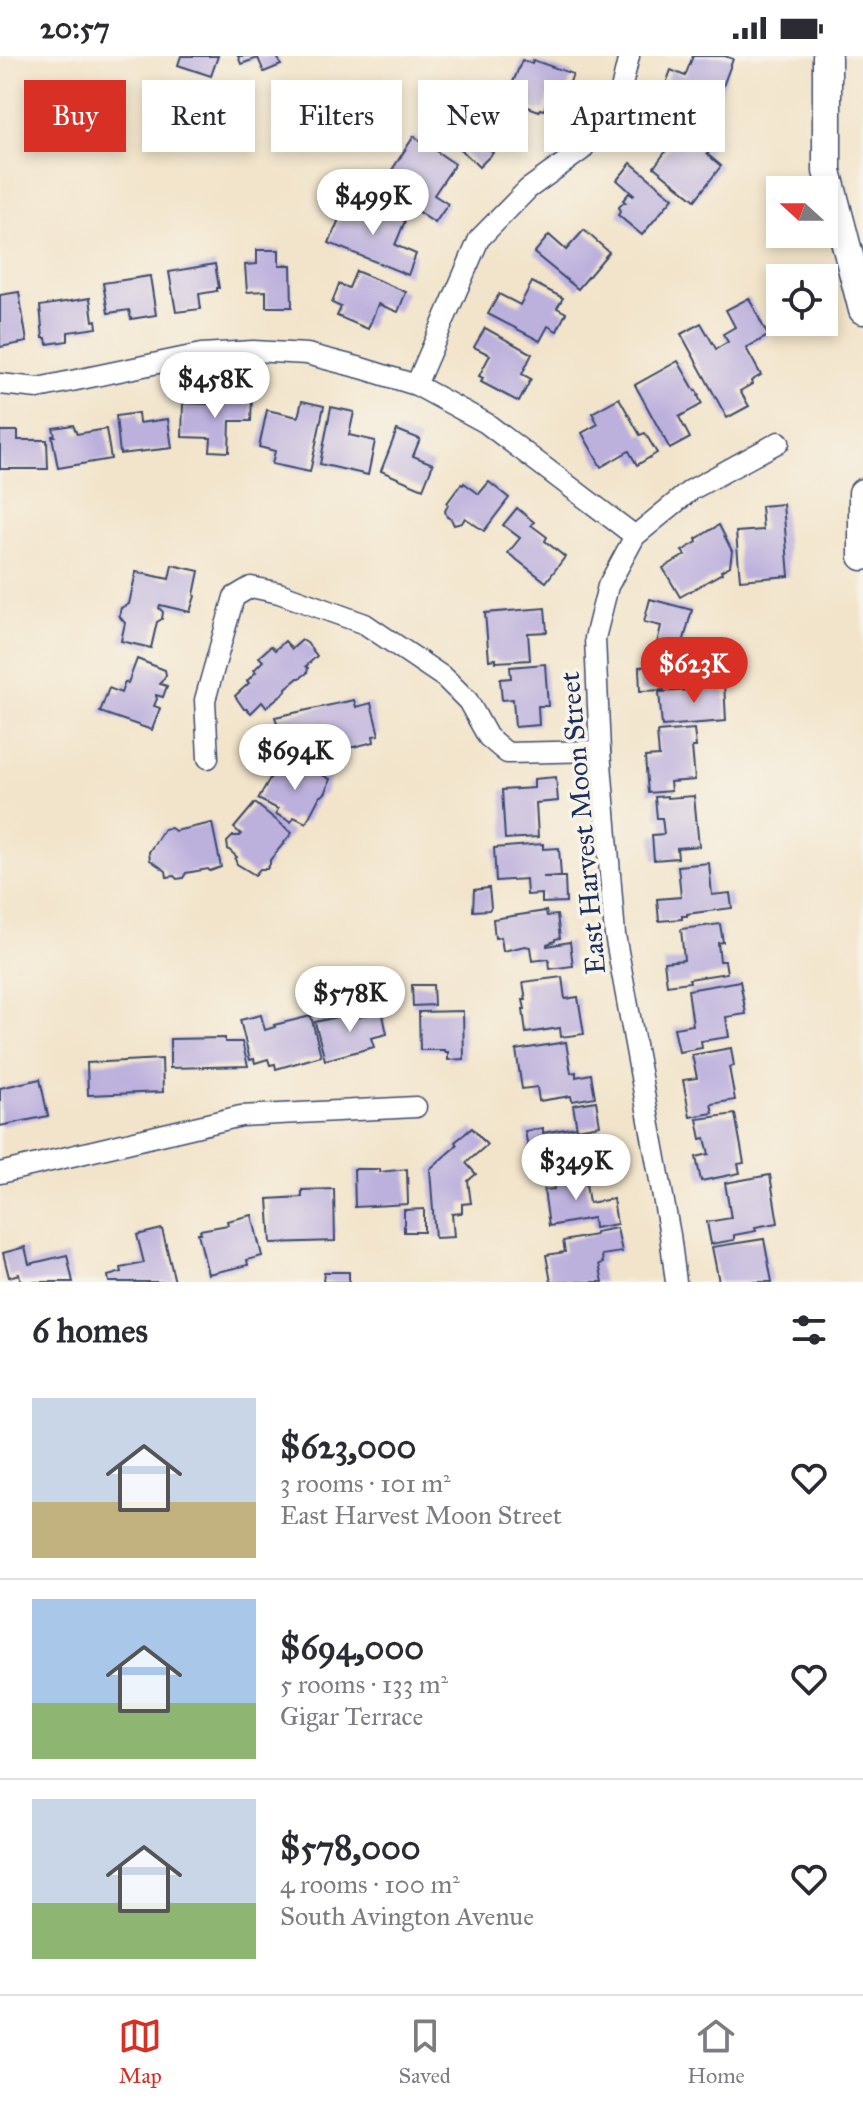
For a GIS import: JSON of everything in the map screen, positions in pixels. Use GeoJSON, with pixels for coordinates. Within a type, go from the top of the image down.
{"type":"FeatureCollection","features":[{"type":"Feature","properties":{"kind":"street"},"geometry":{"type":"LineString","coordinates":[[416,385],[479,239],[528,189],[582,150],[620,94],[629,56]]}},
{"type":"Feature","properties":{"kind":"street"},"geometry":{"type":"LineString","coordinates":[[827,56],[827,171],[863,310]]}},
{"type":"Feature","properties":{"kind":"street"},"geometry":{"type":"LineString","coordinates":[[0,384],[38,388],[201,354],[253,351],[307,354],[416,385],[486,423],[635,536]]}},
{"type":"Feature","properties":{"kind":"street","name":"East Harvest Moon Street"},"geometry":{"type":"LineString","coordinates":[[676,1282],[615,935],[600,751],[595,638],[608,586],[635,536],[691,490],[779,442]]}},
{"type":"Feature","properties":{"kind":"street"},"geometry":{"type":"LineString","coordinates":[[863,493],[863,556]]}},
{"type":"Feature","properties":{"kind":"street"},"geometry":{"type":"LineString","coordinates":[[208,758],[205,700],[234,597],[251,587],[279,593],[365,624],[445,678],[468,701],[488,737],[507,753],[600,751]]}},
{"type":"Feature","properties":{"kind":"street"},"geometry":{"type":"LineString","coordinates":[[0,1173],[241,1116],[416,1107]]}},
{"type":"Feature","properties":{"kind":"building"},"geometry":{"type":"Polygon","coordinates":[[[181,56],[218,56],[211,76],[178,65],[181,56]]]}},
{"type":"Feature","properties":{"kind":"building"},"geometry":{"type":"Polygon","coordinates":[[[238,56],[277,56],[281,65],[264,72],[258,58],[241,64],[238,56]]]}},
{"type":"Feature","properties":{"kind":"building"},"geometry":{"type":"Polygon","coordinates":[[[693,56],[733,59],[725,81],[667,80],[671,70],[685,76],[693,56]]]}},
{"type":"Feature","properties":{"kind":"building"},"geometry":{"type":"Polygon","coordinates":[[[522,60],[532,64],[533,60],[573,74],[571,80],[544,80],[544,110],[539,111],[528,107],[528,80],[514,80],[522,60]]]}},
{"type":"Feature","properties":{"kind":"building"},"geometry":{"type":"Polygon","coordinates":[[[414,136],[418,139],[418,152],[437,152],[455,164],[434,195],[448,204],[435,223],[381,187],[414,136]]]}},
{"type":"Feature","properties":{"kind":"building"},"geometry":{"type":"Polygon","coordinates":[[[464,152],[492,152],[479,167],[464,152]]]}},
{"type":"Feature","properties":{"kind":"building"},"geometry":{"type":"Polygon","coordinates":[[[665,152],[709,152],[707,154],[721,166],[695,200],[654,167],[665,152]]]}},
{"type":"Feature","properties":{"kind":"building"},"geometry":{"type":"Polygon","coordinates":[[[631,163],[673,198],[642,235],[618,215],[619,207],[626,203],[623,200],[629,193],[634,195],[617,180],[631,163]]]}},
{"type":"Feature","properties":{"kind":"building"},"geometry":{"type":"Polygon","coordinates":[[[362,197],[380,204],[378,210],[405,221],[395,245],[416,254],[408,275],[329,243],[342,212],[354,217],[362,197]]]}},
{"type":"Feature","properties":{"kind":"building"},"geometry":{"type":"Polygon","coordinates":[[[584,230],[609,252],[578,289],[534,253],[549,235],[566,250],[584,230]]]}},
{"type":"Feature","properties":{"kind":"building"},"geometry":{"type":"Polygon","coordinates":[[[257,250],[279,250],[279,265],[291,265],[292,307],[266,307],[266,291],[247,292],[245,265],[257,264],[257,250]]]}},
{"type":"Feature","properties":{"kind":"building"},"geometry":{"type":"Polygon","coordinates":[[[215,264],[217,291],[199,294],[201,309],[176,312],[169,272],[215,264]]]}},
{"type":"Feature","properties":{"kind":"building"},"geometry":{"type":"Polygon","coordinates":[[[356,271],[406,292],[398,312],[378,304],[368,329],[337,316],[341,307],[332,303],[339,284],[349,288],[356,271]]]}},
{"type":"Feature","properties":{"kind":"building"},"geometry":{"type":"Polygon","coordinates":[[[150,276],[156,315],[131,319],[129,310],[108,313],[103,283],[150,276]]]}},
{"type":"Feature","properties":{"kind":"building"},"geometry":{"type":"Polygon","coordinates":[[[532,282],[563,298],[557,308],[566,313],[557,331],[548,326],[540,341],[488,314],[499,294],[520,305],[532,282]]]}},
{"type":"Feature","properties":{"kind":"building"},"geometry":{"type":"Polygon","coordinates":[[[19,292],[27,342],[0,347],[0,295],[19,292]]]}},
{"type":"Feature","properties":{"kind":"building"},"geometry":{"type":"Polygon","coordinates":[[[90,298],[97,328],[68,332],[68,341],[47,344],[46,338],[43,338],[40,306],[90,298]]]}},
{"type":"Feature","properties":{"kind":"building"},"geometry":{"type":"Polygon","coordinates":[[[749,298],[768,336],[746,348],[761,375],[740,391],[749,406],[727,418],[681,334],[701,323],[716,349],[728,342],[723,334],[735,327],[726,310],[749,298]]]}},
{"type":"Feature","properties":{"kind":"building"},"geometry":{"type":"Polygon","coordinates":[[[485,328],[532,354],[522,374],[531,379],[519,402],[481,382],[483,378],[479,376],[490,355],[474,347],[485,328]]]}},
{"type":"Feature","properties":{"kind":"building"},"geometry":{"type":"Polygon","coordinates":[[[678,361],[702,404],[679,417],[690,438],[670,449],[635,385],[678,361]]]}},
{"type":"Feature","properties":{"kind":"building"},"geometry":{"type":"Polygon","coordinates":[[[227,397],[252,397],[251,421],[230,421],[229,452],[210,451],[211,438],[182,437],[183,403],[207,404],[207,399],[227,400],[227,397]]]}},
{"type":"Feature","properties":{"kind":"building"},"geometry":{"type":"Polygon","coordinates":[[[619,398],[640,435],[645,433],[657,453],[637,465],[629,451],[601,467],[582,433],[598,424],[592,413],[619,398]]]}},
{"type":"Feature","properties":{"kind":"building"},"geometry":{"type":"Polygon","coordinates":[[[302,401],[324,406],[310,472],[272,464],[275,451],[259,447],[267,410],[298,417],[302,401]]]}},
{"type":"Feature","properties":{"kind":"building"},"geometry":{"type":"Polygon","coordinates":[[[331,407],[354,412],[349,435],[375,441],[368,475],[320,464],[331,407]]]}},
{"type":"Feature","properties":{"kind":"building"},"geometry":{"type":"Polygon","coordinates":[[[138,413],[139,423],[168,419],[172,448],[120,454],[116,416],[138,413]]]}},
{"type":"Feature","properties":{"kind":"building"},"geometry":{"type":"Polygon","coordinates":[[[73,425],[77,434],[106,429],[111,459],[58,468],[53,428],[73,425]]]}},
{"type":"Feature","properties":{"kind":"building"},"geometry":{"type":"Polygon","coordinates":[[[397,430],[420,439],[413,456],[433,464],[423,489],[381,471],[397,430]]]}},
{"type":"Feature","properties":{"kind":"building"},"geometry":{"type":"Polygon","coordinates":[[[0,431],[18,431],[18,440],[47,440],[48,469],[0,469],[0,431]]]}},
{"type":"Feature","properties":{"kind":"building"},"geometry":{"type":"Polygon","coordinates":[[[489,482],[509,498],[484,531],[465,518],[462,523],[454,525],[445,511],[461,484],[479,494],[489,482]]]}},
{"type":"Feature","properties":{"kind":"building"},"geometry":{"type":"Polygon","coordinates":[[[783,504],[789,576],[740,580],[736,532],[763,530],[761,506],[783,504]]]}},
{"type":"Feature","properties":{"kind":"building"},"geometry":{"type":"Polygon","coordinates":[[[517,508],[534,522],[531,525],[547,537],[545,541],[565,557],[546,582],[508,553],[520,538],[503,525],[517,508]]]}},
{"type":"Feature","properties":{"kind":"building"},"geometry":{"type":"Polygon","coordinates":[[[719,525],[732,551],[730,566],[680,597],[663,568],[685,555],[682,551],[719,525]]]}},
{"type":"Feature","properties":{"kind":"building"},"geometry":{"type":"Polygon","coordinates":[[[172,565],[199,571],[190,612],[160,605],[162,619],[157,622],[151,648],[121,641],[125,623],[119,616],[121,608],[129,604],[136,572],[169,579],[172,565]]]}},
{"type":"Feature","properties":{"kind":"building"},"geometry":{"type":"Polygon","coordinates":[[[650,599],[692,610],[680,654],[656,647],[661,626],[644,622],[650,599]]]}},
{"type":"Feature","properties":{"kind":"building"},"geometry":{"type":"Polygon","coordinates":[[[545,608],[547,632],[528,633],[530,660],[489,660],[485,613],[545,608]]]}},
{"type":"Feature","properties":{"kind":"building"},"geometry":{"type":"Polygon","coordinates":[[[302,640],[317,656],[306,666],[307,673],[266,707],[262,702],[251,713],[244,709],[235,696],[249,683],[247,681],[256,672],[254,670],[263,661],[259,657],[271,646],[275,650],[285,641],[292,649],[302,640]]]}},
{"type":"Feature","properties":{"kind":"building"},"geometry":{"type":"Polygon","coordinates":[[[137,659],[165,670],[166,675],[160,684],[167,686],[163,697],[156,695],[154,706],[160,708],[152,730],[100,712],[109,688],[121,693],[125,682],[128,683],[137,659]]]}},
{"type":"Feature","properties":{"kind":"building"},"geometry":{"type":"Polygon","coordinates":[[[545,664],[548,706],[538,706],[539,725],[515,727],[513,699],[502,700],[500,679],[511,678],[510,667],[545,664]]]}},
{"type":"Feature","properties":{"kind":"building"},"geometry":{"type":"Polygon","coordinates":[[[662,665],[664,690],[640,691],[639,667],[662,665]]]}},
{"type":"Feature","properties":{"kind":"building"},"geometry":{"type":"Polygon","coordinates":[[[724,683],[726,721],[662,726],[659,692],[692,690],[692,685],[724,683]]]}},
{"type":"Feature","properties":{"kind":"building"},"geometry":{"type":"Polygon","coordinates":[[[354,700],[356,707],[371,703],[379,735],[373,736],[374,742],[324,754],[320,749],[320,740],[313,741],[311,732],[280,739],[275,717],[354,700]]]}},
{"type":"Feature","properties":{"kind":"building"},"geometry":{"type":"Polygon","coordinates":[[[694,729],[695,780],[670,782],[671,791],[648,793],[645,757],[659,756],[657,732],[694,729]]]}},
{"type":"Feature","properties":{"kind":"building"},"geometry":{"type":"Polygon","coordinates":[[[300,763],[330,779],[326,792],[320,796],[306,823],[294,817],[291,822],[276,814],[278,809],[258,799],[277,766],[282,764],[295,772],[300,763]]]}},
{"type":"Feature","properties":{"kind":"building"},"geometry":{"type":"Polygon","coordinates":[[[556,777],[558,801],[536,803],[538,837],[505,839],[502,790],[534,788],[534,779],[556,777]]]}},
{"type":"Feature","properties":{"kind":"building"},"geometry":{"type":"Polygon","coordinates":[[[694,796],[699,846],[677,848],[678,858],[654,860],[652,835],[664,834],[662,818],[657,818],[655,797],[694,796]]]}},
{"type":"Feature","properties":{"kind":"building"},"geometry":{"type":"Polygon","coordinates":[[[255,803],[292,833],[270,860],[267,869],[260,869],[255,875],[237,864],[237,857],[228,849],[227,842],[233,836],[240,836],[234,828],[255,803]]]}},
{"type":"Feature","properties":{"kind":"building"},"geometry":{"type":"Polygon","coordinates":[[[212,823],[221,867],[186,873],[183,878],[177,879],[167,877],[166,871],[150,860],[149,852],[164,829],[175,831],[212,823]]]}},
{"type":"Feature","properties":{"kind":"building"},"geometry":{"type":"Polygon","coordinates":[[[543,844],[543,849],[559,848],[561,876],[543,877],[565,877],[566,902],[542,903],[542,894],[527,895],[526,879],[496,881],[494,848],[543,844]]]}},
{"type":"Feature","properties":{"kind":"building"},"geometry":{"type":"Polygon","coordinates":[[[709,863],[712,895],[730,893],[732,908],[659,921],[657,899],[681,897],[678,866],[709,863]]]}},
{"type":"Feature","properties":{"kind":"building"},"geometry":{"type":"Polygon","coordinates":[[[489,888],[489,910],[473,911],[474,890],[489,888]]]}},
{"type":"Feature","properties":{"kind":"building"},"geometry":{"type":"Polygon","coordinates":[[[546,911],[547,916],[557,915],[560,938],[547,946],[570,942],[573,966],[550,969],[549,959],[532,961],[530,947],[503,951],[501,937],[495,938],[493,919],[546,911]]]}},
{"type":"Feature","properties":{"kind":"building"},"geometry":{"type":"Polygon","coordinates":[[[720,924],[723,942],[718,943],[720,961],[725,961],[727,973],[667,985],[664,962],[684,960],[681,929],[720,924]]]}},
{"type":"Feature","properties":{"kind":"building"},"geometry":{"type":"Polygon","coordinates":[[[562,977],[565,999],[578,997],[584,1034],[561,1037],[560,1028],[526,1033],[523,982],[562,977]]]}},
{"type":"Feature","properties":{"kind":"building"},"geometry":{"type":"Polygon","coordinates":[[[740,981],[746,1014],[726,1017],[729,1037],[701,1041],[702,1048],[679,1052],[674,1028],[693,1025],[688,990],[740,981]]]}},
{"type":"Feature","properties":{"kind":"building"},"geometry":{"type":"Polygon","coordinates":[[[412,985],[433,985],[434,1005],[413,1006],[412,985]]]}},
{"type":"Feature","properties":{"kind":"building"},"geometry":{"type":"Polygon","coordinates":[[[382,1010],[387,1034],[371,1038],[374,1047],[325,1060],[315,1022],[341,1016],[343,1022],[382,1010]]]}},
{"type":"Feature","properties":{"kind":"building"},"geometry":{"type":"Polygon","coordinates":[[[463,1011],[464,1059],[448,1060],[448,1052],[444,1050],[420,1050],[419,1012],[463,1011]]]}},
{"type":"Feature","properties":{"kind":"building"},"geometry":{"type":"Polygon","coordinates":[[[261,1015],[265,1030],[311,1016],[321,1056],[276,1069],[268,1059],[255,1063],[254,1059],[250,1060],[240,1020],[261,1015]]]}},
{"type":"Feature","properties":{"kind":"building"},"geometry":{"type":"Polygon","coordinates":[[[225,1038],[225,1042],[242,1042],[248,1066],[170,1068],[170,1039],[225,1038]]]}},
{"type":"Feature","properties":{"kind":"building"},"geometry":{"type":"Polygon","coordinates":[[[566,1042],[571,1073],[576,1072],[576,1077],[591,1074],[595,1097],[572,1101],[571,1096],[539,1101],[537,1087],[522,1089],[516,1050],[566,1042]]]}},
{"type":"Feature","properties":{"kind":"building"},"geometry":{"type":"Polygon","coordinates":[[[731,1048],[734,1066],[729,1067],[735,1100],[711,1104],[713,1113],[690,1117],[683,1080],[697,1078],[692,1055],[731,1048]]]}},
{"type":"Feature","properties":{"kind":"building"},"geometry":{"type":"Polygon","coordinates":[[[162,1059],[163,1092],[88,1095],[87,1063],[162,1059]]]}},
{"type":"Feature","properties":{"kind":"building"},"geometry":{"type":"Polygon","coordinates":[[[40,1079],[48,1116],[0,1126],[0,1088],[40,1079]]]}},
{"type":"Feature","properties":{"kind":"building"},"geometry":{"type":"Polygon","coordinates":[[[596,1101],[600,1125],[577,1129],[573,1105],[596,1101]]]}},
{"type":"Feature","properties":{"kind":"building"},"geometry":{"type":"Polygon","coordinates":[[[735,1114],[744,1163],[738,1164],[740,1173],[701,1181],[696,1157],[709,1154],[705,1138],[701,1139],[697,1119],[735,1114]]]}},
{"type":"Feature","properties":{"kind":"building"},"geometry":{"type":"Polygon","coordinates":[[[576,1127],[577,1132],[581,1131],[585,1153],[581,1154],[582,1161],[532,1170],[525,1131],[543,1128],[543,1133],[576,1127]]]}},
{"type":"Feature","properties":{"kind":"building"},"geometry":{"type":"Polygon","coordinates":[[[472,1128],[487,1145],[466,1163],[476,1174],[468,1181],[471,1203],[462,1204],[462,1213],[452,1214],[454,1237],[435,1238],[430,1169],[472,1128]]]}},
{"type":"Feature","properties":{"kind":"building"},"geometry":{"type":"Polygon","coordinates":[[[354,1169],[380,1169],[380,1172],[407,1169],[408,1204],[355,1207],[354,1169]]]}},
{"type":"Feature","properties":{"kind":"building"},"geometry":{"type":"Polygon","coordinates":[[[584,1170],[589,1203],[613,1199],[617,1224],[594,1228],[593,1218],[549,1226],[544,1190],[554,1189],[552,1175],[584,1170]]]}},
{"type":"Feature","properties":{"kind":"building"},"geometry":{"type":"Polygon","coordinates":[[[770,1175],[778,1223],[734,1235],[734,1240],[711,1244],[707,1222],[731,1218],[725,1183],[770,1175]]]}},
{"type":"Feature","properties":{"kind":"building"},"geometry":{"type":"Polygon","coordinates":[[[334,1189],[335,1241],[271,1243],[268,1199],[302,1197],[302,1190],[334,1189]]]}},
{"type":"Feature","properties":{"kind":"building"},"geometry":{"type":"Polygon","coordinates":[[[424,1209],[424,1232],[404,1232],[404,1210],[424,1209]]]}},
{"type":"Feature","properties":{"kind":"building"},"geometry":{"type":"Polygon","coordinates":[[[252,1215],[262,1256],[247,1260],[248,1265],[208,1274],[198,1233],[201,1233],[200,1230],[228,1225],[227,1221],[252,1215]]]}},
{"type":"Feature","properties":{"kind":"building"},"geometry":{"type":"Polygon","coordinates":[[[617,1228],[622,1252],[602,1255],[603,1263],[599,1264],[603,1282],[551,1282],[546,1255],[565,1252],[563,1241],[617,1228]]]}},
{"type":"Feature","properties":{"kind":"building"},"geometry":{"type":"Polygon","coordinates":[[[162,1229],[175,1282],[109,1282],[108,1276],[122,1272],[121,1268],[144,1263],[137,1235],[162,1229]]]}},
{"type":"Feature","properties":{"kind":"building"},"geometry":{"type":"Polygon","coordinates":[[[764,1239],[772,1282],[719,1282],[712,1247],[764,1239]]]}},
{"type":"Feature","properties":{"kind":"building"},"geometry":{"type":"Polygon","coordinates":[[[25,1247],[29,1264],[67,1255],[73,1282],[21,1282],[19,1274],[9,1277],[3,1253],[25,1247]]]}},
{"type":"Feature","properties":{"kind":"building"},"geometry":{"type":"Polygon","coordinates":[[[324,1272],[349,1272],[349,1282],[323,1282],[324,1272]]]}}]}
